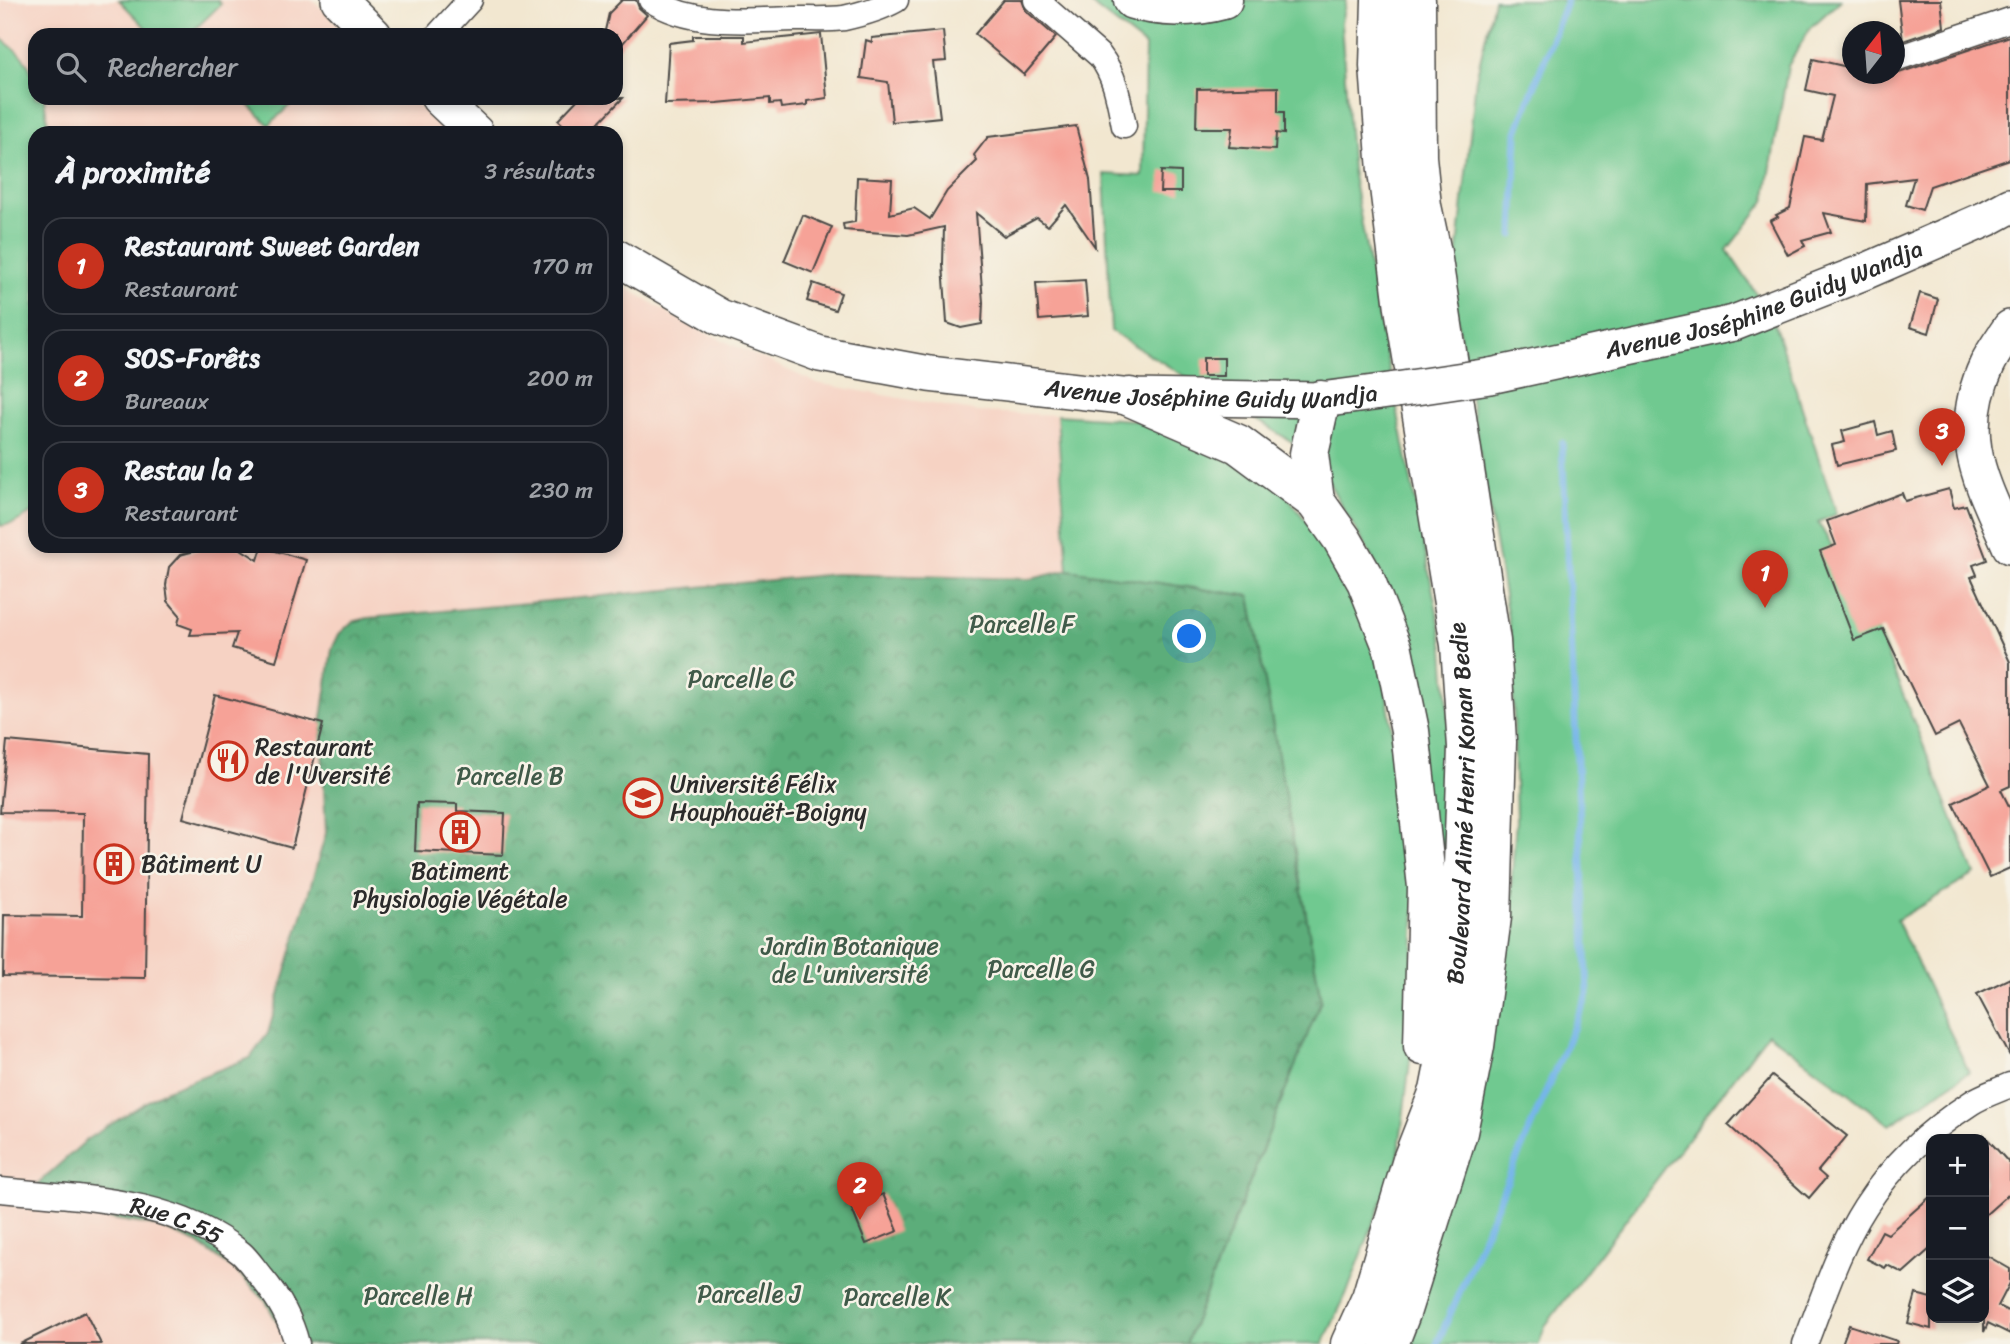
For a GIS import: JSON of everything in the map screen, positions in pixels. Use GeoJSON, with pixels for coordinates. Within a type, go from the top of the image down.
{"type":"FeatureCollection","features":[{"type":"Feature","properties":{"kind":"highway"},"geometry":{"type":"LineString","coordinates":[[1133,0],[1147,5],[1197,6],[1223,0]]}},
{"type":"Feature","properties":{"kind":"highway","name":"Boulevard Aimé Henri Konan Bedie"},"geometry":{"type":"LineString","coordinates":[[1350,1344],[1371,1298],[1412,1160],[1439,1091],[1448,1045],[1461,925],[1467,747],[1460,645],[1404,308],[1387,171],[1379,66],[1381,0]]}},
{"type":"Feature","properties":{"kind":"highway","name":"Boulevard Aimé Henri Konan Bedie"},"geometry":{"type":"LineString","coordinates":[[1388,1344],[1401,1313],[1458,1132],[1475,1046],[1492,917],[1497,742],[1491,642],[1432,253],[1422,206],[1417,157],[1416,0]]}},
{"type":"Feature","properties":{"kind":"highway"},"geometry":{"type":"LineString","coordinates":[[1432,253],[1435,206],[1433,80],[1442,0]]}},
{"type":"Feature","properties":{"kind":"highway"},"geometry":{"type":"LineString","coordinates":[[1130,397],[1238,444],[1315,501],[1342,539],[1366,581],[1393,649],[1410,731],[1427,887],[1424,1041],[1412,1160]]}},
{"type":"Feature","properties":{"kind":"highway"},"geometry":{"type":"LineString","coordinates":[[1315,501],[1309,454],[1321,400]]}},
{"type":"Feature","properties":{"kind":"street"},"geometry":{"type":"LineString","coordinates":[[339,0],[367,28]]}},
{"type":"Feature","properties":{"kind":"street"},"geometry":{"type":"LineString","coordinates":[[444,28],[470,0]]}},
{"type":"Feature","properties":{"kind":"street"},"geometry":{"type":"LineString","coordinates":[[651,0],[681,14],[700,18],[745,20],[842,18],[876,10],[896,0]]}},
{"type":"Feature","properties":{"kind":"street"},"geometry":{"type":"LineString","coordinates":[[1036,0],[1108,66],[1114,80],[1124,126]]}},
{"type":"Feature","properties":{"kind":"street"},"geometry":{"type":"LineString","coordinates":[[1905,56],[2010,20]]}},
{"type":"Feature","properties":{"kind":"street"},"geometry":{"type":"LineString","coordinates":[[446,105],[469,126]]}},
{"type":"Feature","properties":{"kind":"street","name":"Avenue Joséphine Guidy Wandja"},"geometry":{"type":"LineString","coordinates":[[623,261],[720,317],[820,354],[929,374],[1130,397],[1321,400],[1490,376],[1734,323],[2003,218]]}},
{"type":"Feature","properties":{"kind":"street"},"geometry":{"type":"LineString","coordinates":[[2010,328],[1988,363],[1981,380],[1975,398],[1971,440],[1980,476],[2010,546]]}},
{"type":"Feature","properties":{"kind":"street"},"geometry":{"type":"LineString","coordinates":[[1805,1344],[1838,1258],[1865,1207],[1893,1170],[1927,1134],[1973,1101],[2010,1085]]}},
{"type":"Feature","properties":{"kind":"street","name":"Rue C 55"},"geometry":{"type":"LineString","coordinates":[[0,1190],[121,1202],[167,1213],[209,1232],[243,1254],[271,1289],[293,1329],[297,1344]]}},
{"type":"Feature","properties":{"kind":"shaded area","name":"Jardin Botanique de L'université"},"geometry":{"type":"Polygon","coordinates":[[[0,0],[313,0],[341,28],[28,28],[28,105],[418,105],[439,126],[28,126],[28,553],[623,553],[623,285],[685,323],[816,383],[978,412],[1057,415],[1068,570],[1250,596],[1186,1344],[0,1344],[0,0]]]}},
{"type":"Feature","properties":{"kind":"green space"},"geometry":{"type":"Polygon","coordinates":[[[119,0],[217,0],[221,4],[196,28],[146,28],[119,0]]]}},
{"type":"Feature","properties":{"kind":"green space"},"geometry":{"type":"Polygon","coordinates":[[[1086,0],[1346,0],[1341,23],[1352,170],[1444,647],[1455,821],[1439,974],[1382,575],[1315,456],[1111,331],[1104,174],[1143,176],[1145,46],[1086,0]]]}},
{"type":"Feature","properties":{"kind":"green space"},"geometry":{"type":"Polygon","coordinates":[[[1494,0],[1841,0],[1810,28],[1788,66],[1765,201],[1727,250],[1772,317],[1837,514],[1818,522],[1870,612],[1975,874],[1897,920],[1969,1072],[1890,1125],[1768,1033],[1545,1326],[1539,1344],[1398,1344],[1466,1134],[1504,982],[1516,821],[1512,642],[1453,295],[1476,79],[1494,0]]]}},
{"type":"Feature","properties":{"kind":"green space"},"geometry":{"type":"Polygon","coordinates":[[[0,38],[16,50],[28,65],[28,105],[45,105],[48,126],[28,126],[28,515],[14,523],[0,526],[0,38]]]}},
{"type":"Feature","properties":{"kind":"green space"},"geometry":{"type":"Polygon","coordinates":[[[249,105],[290,105],[269,125],[249,105]]]}},
{"type":"Feature","properties":{"kind":"green space"},"geometry":{"type":"Polygon","coordinates":[[[1057,415],[1133,420],[1178,436],[1276,481],[1355,586],[1381,655],[1415,889],[1412,1045],[1398,1159],[1348,1290],[1323,1344],[1186,1344],[1321,1000],[1250,596],[1068,570],[1057,415]]]}},
{"type":"Feature","properties":{"kind":"green space","name":"Jardin Botanique de L'université"},"geometry":{"type":"Polygon","coordinates":[[[1068,570],[1250,596],[1321,1000],[1186,1344],[289,1344],[265,1300],[237,1272],[197,1243],[156,1226],[32,1206],[36,1185],[89,1138],[164,1091],[250,1058],[268,1033],[326,833],[321,725],[332,649],[339,634],[352,622],[368,618],[835,574],[1031,579],[1068,570]]]}},
{"type":"Feature","properties":{"kind":"building"},"geometry":{"type":"Polygon","coordinates":[[[622,0],[636,0],[639,8],[647,15],[623,43],[623,28],[606,28],[609,13],[622,0]]]}},
{"type":"Feature","properties":{"kind":"building"},"geometry":{"type":"Polygon","coordinates":[[[1004,0],[1022,0],[1026,11],[1056,37],[1024,75],[975,34],[1004,0]]]}},
{"type":"Feature","properties":{"kind":"building"},"geometry":{"type":"Polygon","coordinates":[[[1898,0],[1941,0],[1944,27],[1905,40],[1905,21],[1901,21],[1898,0]]]}},
{"type":"Feature","properties":{"kind":"building"},"geometry":{"type":"Polygon","coordinates":[[[943,31],[946,61],[933,62],[940,117],[892,122],[888,82],[861,78],[866,40],[872,42],[872,38],[943,31]]]}},
{"type":"Feature","properties":{"kind":"building"},"geometry":{"type":"Polygon","coordinates":[[[821,34],[827,98],[807,101],[807,105],[781,108],[780,103],[770,104],[770,98],[665,104],[669,43],[693,40],[693,36],[744,36],[744,42],[821,34]]]}},
{"type":"Feature","properties":{"kind":"building"},"geometry":{"type":"Polygon","coordinates":[[[2010,36],[2010,159],[1930,186],[1922,210],[1906,205],[1914,178],[1867,184],[1866,221],[1824,213],[1831,232],[1802,240],[1805,246],[1788,255],[1770,221],[1790,208],[1805,137],[1822,140],[1833,96],[1806,90],[1813,59],[1842,66],[1842,84],[1905,84],[1905,71],[2010,36]]]}},
{"type":"Feature","properties":{"kind":"building"},"geometry":{"type":"Polygon","coordinates":[[[1278,87],[1278,112],[1284,112],[1284,134],[1276,133],[1275,150],[1229,147],[1232,128],[1196,128],[1197,89],[1278,87]]]}},
{"type":"Feature","properties":{"kind":"building"},"geometry":{"type":"Polygon","coordinates":[[[572,105],[616,105],[596,126],[564,126],[558,120],[572,105]]]}},
{"type":"Feature","properties":{"kind":"building"},"geometry":{"type":"Polygon","coordinates":[[[1076,126],[1090,180],[1095,247],[1066,205],[1048,226],[1037,218],[1004,236],[976,213],[983,302],[982,324],[961,328],[947,323],[943,264],[944,227],[908,235],[844,230],[843,224],[855,222],[857,177],[892,179],[890,214],[914,208],[930,219],[947,191],[977,161],[974,155],[988,137],[1076,126]]]}},
{"type":"Feature","properties":{"kind":"building"},"geometry":{"type":"Polygon","coordinates":[[[1161,171],[1181,172],[1181,192],[1160,192],[1161,171]]]}},
{"type":"Feature","properties":{"kind":"building"},"geometry":{"type":"Polygon","coordinates":[[[803,215],[832,227],[813,273],[784,261],[803,215]]]}},
{"type":"Feature","properties":{"kind":"building"},"geometry":{"type":"Polygon","coordinates":[[[1085,280],[1088,316],[1039,320],[1036,283],[1085,280]]]}},
{"type":"Feature","properties":{"kind":"building"},"geometry":{"type":"Polygon","coordinates":[[[813,283],[841,293],[835,310],[807,301],[813,283]]]}},
{"type":"Feature","properties":{"kind":"building"},"geometry":{"type":"Polygon","coordinates":[[[1920,293],[1938,299],[1929,333],[1910,327],[1920,293]]]}},
{"type":"Feature","properties":{"kind":"building"},"geometry":{"type":"Polygon","coordinates":[[[1203,358],[1224,358],[1224,376],[1203,376],[1203,358]]]}},
{"type":"Feature","properties":{"kind":"building"},"geometry":{"type":"Polygon","coordinates":[[[1875,422],[1878,435],[1892,431],[1896,451],[1837,465],[1832,445],[1845,442],[1842,431],[1875,422]]]}},
{"type":"Feature","properties":{"kind":"building"},"geometry":{"type":"Polygon","coordinates":[[[1949,489],[1954,508],[1966,505],[1987,560],[1973,565],[1977,575],[1971,577],[2010,662],[2010,786],[2001,790],[2010,808],[2010,868],[1990,877],[1953,803],[1990,785],[1959,724],[1935,736],[1883,629],[1854,640],[1820,551],[1836,545],[1827,521],[1902,493],[1905,501],[1949,489]]]}},
{"type":"Feature","properties":{"kind":"building"},"geometry":{"type":"Polygon","coordinates":[[[247,553],[258,560],[260,553],[282,553],[306,560],[276,661],[232,648],[237,633],[190,635],[192,629],[178,624],[180,615],[168,601],[166,585],[169,567],[180,555],[247,553]]]}},
{"type":"Feature","properties":{"kind":"building"},"geometry":{"type":"Polygon","coordinates":[[[215,695],[323,724],[292,848],[183,818],[215,695]]]}},
{"type":"Feature","properties":{"kind":"building","name":"Bâtiment U"},"geometry":{"type":"Polygon","coordinates":[[[7,741],[148,754],[145,978],[3,976],[4,915],[82,916],[83,813],[0,812],[7,741]]]}},
{"type":"Feature","properties":{"kind":"building","name":"Batiment Physiologie Végétale"},"geometry":{"type":"Polygon","coordinates":[[[417,803],[457,804],[457,811],[505,813],[503,855],[415,851],[417,803]]]}},
{"type":"Feature","properties":{"kind":"building"},"geometry":{"type":"Polygon","coordinates":[[[2010,978],[2010,1056],[1977,994],[2010,978]]]}},
{"type":"Feature","properties":{"kind":"building"},"geometry":{"type":"Polygon","coordinates":[[[1772,1076],[1847,1136],[1818,1171],[1826,1178],[1809,1198],[1728,1125],[1772,1076]]]}},
{"type":"Feature","properties":{"kind":"building"},"geometry":{"type":"Polygon","coordinates":[[[1989,1141],[2010,1164],[2010,1193],[1989,1212],[1989,1141]]]}},
{"type":"Feature","properties":{"kind":"building"},"geometry":{"type":"Polygon","coordinates":[[[883,1194],[898,1231],[866,1244],[851,1207],[883,1194]]]}},
{"type":"Feature","properties":{"kind":"building"},"geometry":{"type":"Polygon","coordinates":[[[1926,1200],[1926,1252],[1903,1273],[1867,1259],[1882,1231],[1888,1234],[1926,1200]]]}},
{"type":"Feature","properties":{"kind":"building"},"geometry":{"type":"Polygon","coordinates":[[[1989,1257],[2010,1269],[2010,1283],[1998,1306],[2010,1312],[2010,1334],[1988,1323],[1989,1257]]]}},
{"type":"Feature","properties":{"kind":"building"},"geometry":{"type":"Polygon","coordinates":[[[1916,1294],[1926,1297],[1926,1323],[1931,1323],[1931,1329],[1908,1323],[1916,1294]]]}},
{"type":"Feature","properties":{"kind":"building"},"geometry":{"type":"Polygon","coordinates":[[[85,1312],[101,1344],[20,1344],[85,1312]]]}},
{"type":"Feature","properties":{"kind":"building"},"geometry":{"type":"Polygon","coordinates":[[[1849,1325],[1897,1341],[1896,1344],[1842,1344],[1849,1325]]]}},
{"type":"Feature","properties":{"kind":"waterway"},"geometry":{"type":"LineString","coordinates":[[1513,235],[1517,132],[1567,0]]}},
{"type":"Feature","properties":{"kind":"waterway"},"geometry":{"type":"LineString","coordinates":[[1437,1344],[1588,994],[1562,443]]}},
{"type":"Feature","properties":{"kind":"place","name":"Restau la 2"},"geometry":{"type":"Point","coordinates":[1942,466]}},
{"type":"Feature","properties":{"kind":"place","name":"Restaurant Sweet Garden"},"geometry":{"type":"Point","coordinates":[1765,608]}},
{"type":"Feature","properties":{"kind":"place","name":"Restaurant de l'Uversité"},"geometry":{"type":"Point","coordinates":[228,761]}},
{"type":"Feature","properties":{"kind":"place","name":"Université Félix Houphouët-Boigny"},"geometry":{"type":"Point","coordinates":[643,798]}},
{"type":"Feature","properties":{"kind":"place","name":"Batiment Physiologie Végétale"},"geometry":{"type":"Point","coordinates":[460,832]}},
{"type":"Feature","properties":{"kind":"place","name":"Bâtiment U"},"geometry":{"type":"Point","coordinates":[114,864]}},
{"type":"Feature","properties":{"kind":"place","name":"SOS-Forêts"},"geometry":{"type":"Point","coordinates":[860,1220]}},
{"type":"Feature","properties":{"kind":"park label","name":"Parcelle F"},"geometry":{"type":"Point","coordinates":[1022,624]}},
{"type":"Feature","properties":{"kind":"park label","name":"Parcelle C"},"geometry":{"type":"Point","coordinates":[741,679]}},
{"type":"Feature","properties":{"kind":"park label","name":"Parcelle B"},"geometry":{"type":"Point","coordinates":[510,776]}},
{"type":"Feature","properties":{"kind":"park label","name":"Parcelle G"},"geometry":{"type":"Point","coordinates":[1041,969]}},
{"type":"Feature","properties":{"kind":"park label","name":"Parcelle J"},"geometry":{"type":"Point","coordinates":[749,1294]}},
{"type":"Feature","properties":{"kind":"park label","name":"Parcelle H"},"geometry":{"type":"Point","coordinates":[418,1296]}},
{"type":"Feature","properties":{"kind":"park label","name":"Parcelle K"},"geometry":{"type":"Point","coordinates":[897,1297]}}]}
